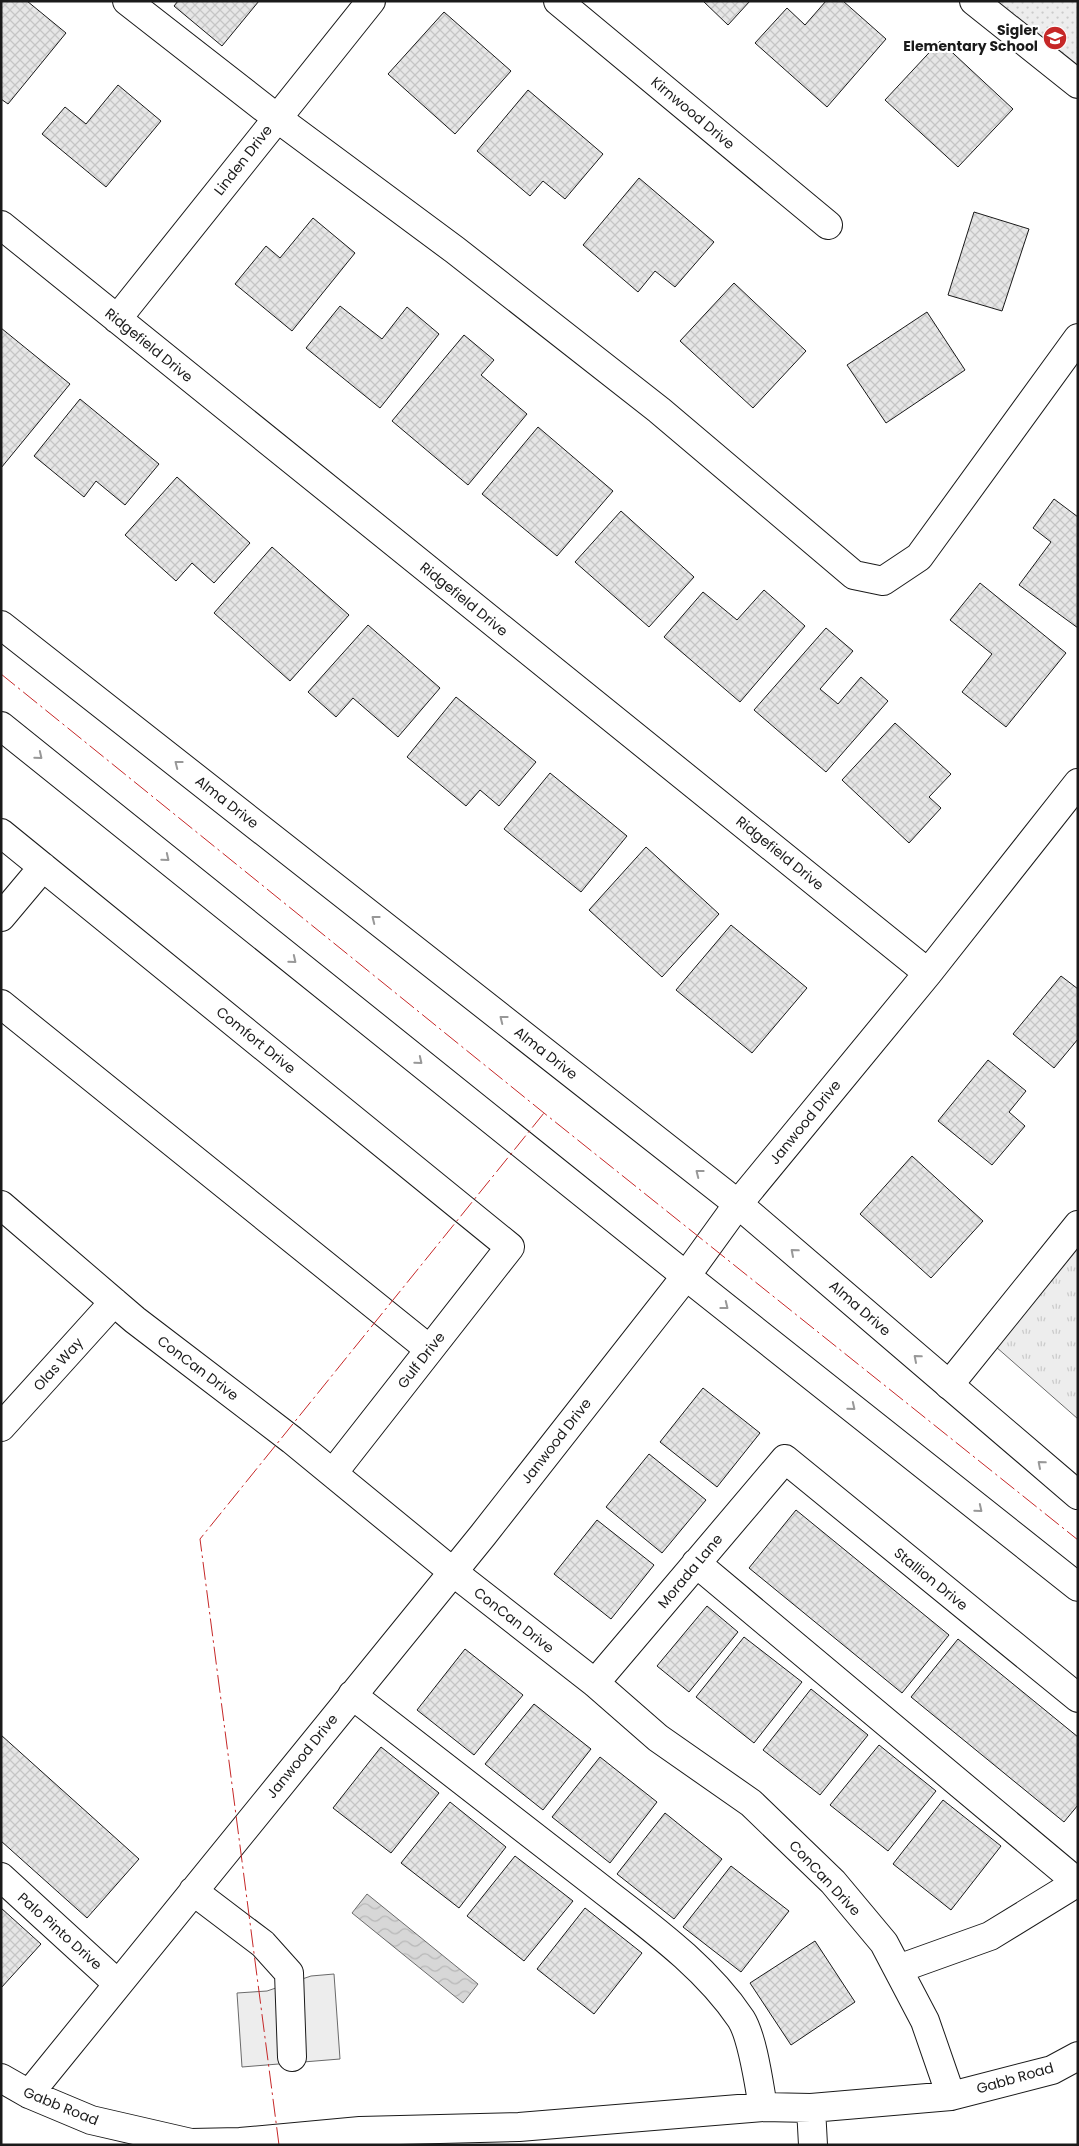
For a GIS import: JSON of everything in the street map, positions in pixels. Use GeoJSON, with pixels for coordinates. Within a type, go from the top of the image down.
{"type":"FeatureCollection","features":[{"type":"Feature","properties":{"kind":"street"},"geometry":{"type":"LineString","coordinates":[[128,1],[276,118],[454,250],[659,410],[854,574],[883,581],[919,557],[1078,338]]}},
{"type":"Feature","properties":{"kind":"street","name":"Linden Drive"},"geometry":{"type":"LineString","coordinates":[[117,319],[371,1]]}},
{"type":"Feature","properties":{"kind":"street","name":"Kirnwood Drive"},"geometry":{"type":"LineString","coordinates":[[558,1],[828,225]]}},
{"type":"Feature","properties":{"kind":"street"},"geometry":{"type":"LineString","coordinates":[[974,1],[1078,84]]}},
{"type":"Feature","properties":{"kind":"street","name":"Ridgefield Drive"},"geometry":{"type":"LineString","coordinates":[[1,226],[928,972]]}},
{"type":"Feature","properties":{"kind":"street","name":"Alma Drive"},"geometry":{"type":"LineString","coordinates":[[1,625],[738,1204],[1078,1495]]}},
{"type":"Feature","properties":{"kind":"street"},"geometry":{"type":"LineString","coordinates":[[1,726],[686,1276],[1078,1587]]}},
{"type":"Feature","properties":{"kind":"street","name":"Janwood Drive"},"geometry":{"type":"LineString","coordinates":[[29,2094],[424,1604],[453,1572],[686,1276],[738,1204],[928,972],[1078,783]]}},
{"type":"Feature","properties":{"kind":"street","name":"Comfort Drive"},"geometry":{"type":"LineString","coordinates":[[1,833],[510,1247]]}},
{"type":"Feature","properties":{"kind":"street"},"geometry":{"type":"LineString","coordinates":[[1,917],[42,866]]}},
{"type":"Feature","properties":{"kind":"street"},"geometry":{"type":"LineString","coordinates":[[1,1004],[429,1350]]}},
{"type":"Feature","properties":{"kind":"street","name":"ConCan Drive"},"geometry":{"type":"LineString","coordinates":[[1,1205],[114,1302],[333,1473],[453,1572],[594,1683],[658,1738],[751,1803],[833,1882],[884,1943],[925,2021],[951,2096]]}},
{"type":"Feature","properties":{"kind":"street"},"geometry":{"type":"LineString","coordinates":[[949,1385],[1078,1225]]}},
{"type":"Feature","properties":{"kind":"street","name":"Gulf Drive"},"geometry":{"type":"LineString","coordinates":[[333,1473],[510,1247]]}},
{"type":"Feature","properties":{"kind":"street","name":"Olas Way"},"geometry":{"type":"LineString","coordinates":[[1,1427],[114,1302]]}},
{"type":"Feature","properties":{"kind":"street","name":"Morada Lane"},"geometry":{"type":"LineString","coordinates":[[594,1683],[785,1459]]}},
{"type":"Feature","properties":{"kind":"street","name":"Stallion Drive"},"geometry":{"type":"LineString","coordinates":[[785,1459],[1078,1698]]}},
{"type":"Feature","properties":{"kind":"street"},"geometry":{"type":"LineString","coordinates":[[696,1563],[1078,1882],[990,1936],[898,1969]]}},
{"type":"Feature","properties":{"kind":"street"},"geometry":{"type":"LineString","coordinates":[[352,1695],[458,1775],[658,1934],[713,1984],[742,2021],[755,2062],[764,2107]]}},
{"type":"Feature","properties":{"kind":"street","name":"Palo Pinto Drive"},"geometry":{"type":"LineString","coordinates":[[1,1877],[118,1984]]}},
{"type":"Feature","properties":{"kind":"street"},"geometry":{"type":"LineString","coordinates":[[193,1891],[263,1944],[289,1973],[292,2057]]}},
{"type":"Feature","properties":{"kind":"street","name":"Gabb Road"},"geometry":{"type":"LineString","coordinates":[[1,2078],[29,2094],[91,2120],[191,2144],[361,2138],[764,2107],[811,2108],[951,2096],[1052,2070],[1078,2056]]}},
{"type":"Feature","properties":{"kind":"street"},"geometry":{"type":"LineString","coordinates":[[811,2108],[813,2145]]}},
{"type":"Feature","properties":{"kind":"green space","name":"Sigler Elementary School"},"geometry":{"type":"Polygon","coordinates":[[[985,1],[1078,1],[1078,76],[985,1]]]}},
{"type":"Feature","properties":{"kind":"green space"},"geometry":{"type":"Polygon","coordinates":[[[1078,1229],[1078,1419],[987,1339],[1078,1229]]]}},
{"type":"Feature","properties":{"kind":"shaded area"},"geometry":{"type":"Polygon","coordinates":[[[334,1974],[340,2059],[242,2067],[237,1993],[267,1991],[311,1976],[334,1974]]]}},
{"type":"Feature","properties":{"kind":"water"},"geometry":{"type":"Polygon","coordinates":[[[367,1894],[478,1984],[463,2003],[352,1913],[367,1894]]]}},
{"type":"Feature","properties":{"kind":"building"},"geometry":{"type":"Polygon","coordinates":[[[1,1],[27,1],[66,33],[8,104],[1,99],[1,1]]]}},
{"type":"Feature","properties":{"kind":"building"},"geometry":{"type":"Polygon","coordinates":[[[178,1],[259,1],[222,46],[174,6],[178,1]]]}},
{"type":"Feature","properties":{"kind":"building"},"geometry":{"type":"Polygon","coordinates":[[[703,1],[750,1],[728,25],[703,1]]]}},
{"type":"Feature","properties":{"kind":"building"},"geometry":{"type":"Polygon","coordinates":[[[826,1],[843,1],[886,39],[827,107],[755,43],[787,8],[805,25],[826,1]]]}},
{"type":"Feature","properties":{"kind":"building"},"geometry":{"type":"Polygon","coordinates":[[[444,12],[511,71],[455,134],[388,74],[444,12]]]}},
{"type":"Feature","properties":{"kind":"building"},"geometry":{"type":"Polygon","coordinates":[[[940,41],[1013,109],[958,167],[885,100],[940,41]]]}},
{"type":"Feature","properties":{"kind":"building"},"geometry":{"type":"Polygon","coordinates":[[[118,85],[161,121],[106,187],[42,134],[65,107],[86,124],[118,85]]]}},
{"type":"Feature","properties":{"kind":"building"},"geometry":{"type":"Polygon","coordinates":[[[528,90],[603,154],[565,199],[543,181],[530,196],[477,151],[528,90]]]}},
{"type":"Feature","properties":{"kind":"building"},"geometry":{"type":"Polygon","coordinates":[[[639,178],[714,242],[675,287],[655,271],[638,292],[583,245],[639,178]]]}},
{"type":"Feature","properties":{"kind":"building"},"geometry":{"type":"Polygon","coordinates":[[[974,212],[1029,229],[1002,311],[948,295],[974,212]]]}},
{"type":"Feature","properties":{"kind":"building"},"geometry":{"type":"Polygon","coordinates":[[[313,218],[355,253],[292,331],[235,284],[266,246],[280,258],[313,218]]]}},
{"type":"Feature","properties":{"kind":"building"},"geometry":{"type":"Polygon","coordinates":[[[734,283],[806,351],[753,408],[680,341],[734,283]]]}},
{"type":"Feature","properties":{"kind":"building"},"geometry":{"type":"Polygon","coordinates":[[[340,306],[382,339],[407,307],[439,334],[380,408],[306,348],[340,306]]]}},
{"type":"Feature","properties":{"kind":"building"},"geometry":{"type":"Polygon","coordinates":[[[927,312],[965,370],[886,423],[847,365],[927,312]]]}},
{"type":"Feature","properties":{"kind":"building"},"geometry":{"type":"Polygon","coordinates":[[[1,328],[70,384],[1,468],[1,328]]]}},
{"type":"Feature","properties":{"kind":"building"},"geometry":{"type":"Polygon","coordinates":[[[464,335],[494,360],[481,375],[527,414],[468,485],[392,421],[464,335]]]}},
{"type":"Feature","properties":{"kind":"building"},"geometry":{"type":"Polygon","coordinates":[[[80,399],[159,464],[125,505],[96,481],[84,497],[34,456],[80,399]]]}},
{"type":"Feature","properties":{"kind":"building"},"geometry":{"type":"Polygon","coordinates":[[[538,427],[613,491],[557,556],[482,494],[538,427]]]}},
{"type":"Feature","properties":{"kind":"building"},"geometry":{"type":"Polygon","coordinates":[[[177,477],[250,543],[214,583],[192,563],[176,581],[125,535],[177,477]]]}},
{"type":"Feature","properties":{"kind":"building"},"geometry":{"type":"Polygon","coordinates":[[[1054,499],[1078,517],[1078,628],[1019,585],[1051,542],[1033,528],[1054,499]]]}},
{"type":"Feature","properties":{"kind":"building"},"geometry":{"type":"Polygon","coordinates":[[[621,511],[694,577],[649,627],[575,562],[621,511]]]}},
{"type":"Feature","properties":{"kind":"building"},"geometry":{"type":"Polygon","coordinates":[[[272,547],[349,615],[290,681],[214,613],[272,547]]]}},
{"type":"Feature","properties":{"kind":"building"},"geometry":{"type":"Polygon","coordinates":[[[980,583],[1066,653],[1006,727],[962,692],[992,654],[950,620],[980,583]]]}},
{"type":"Feature","properties":{"kind":"building"},"geometry":{"type":"Polygon","coordinates":[[[764,590],[805,626],[740,702],[664,637],[703,592],[737,620],[764,590]]]}},
{"type":"Feature","properties":{"kind":"building"},"geometry":{"type":"Polygon","coordinates":[[[368,625],[440,688],[398,737],[353,698],[336,717],[308,692],[368,625]]]}},
{"type":"Feature","properties":{"kind":"building"},"geometry":{"type":"Polygon","coordinates":[[[826,628],[853,651],[820,689],[838,704],[861,677],[888,701],[826,772],[754,710],[826,628]]]}},
{"type":"Feature","properties":{"kind":"building"},"geometry":{"type":"Polygon","coordinates":[[[456,697],[536,762],[499,806],[480,790],[466,806],[407,757],[456,697]]]}},
{"type":"Feature","properties":{"kind":"building"},"geometry":{"type":"Polygon","coordinates":[[[895,723],[951,774],[929,797],[941,808],[909,843],[842,780],[895,723]]]}},
{"type":"Feature","properties":{"kind":"building"},"geometry":{"type":"Polygon","coordinates":[[[550,773],[627,836],[581,892],[504,829],[550,773]]]}},
{"type":"Feature","properties":{"kind":"building"},"geometry":{"type":"Polygon","coordinates":[[[646,847],[719,914],[662,977],[589,910],[646,847]]]}},
{"type":"Feature","properties":{"kind":"building"},"geometry":{"type":"Polygon","coordinates":[[[731,925],[807,988],[752,1053],[676,990],[731,925]]]}},
{"type":"Feature","properties":{"kind":"building"},"geometry":{"type":"Polygon","coordinates":[[[1061,976],[1078,989],[1078,1039],[1054,1068],[1013,1034],[1061,976]]]}},
{"type":"Feature","properties":{"kind":"building"},"geometry":{"type":"Polygon","coordinates":[[[988,1060],[1026,1091],[1009,1112],[1025,1126],[992,1165],[938,1121],[988,1060]]]}},
{"type":"Feature","properties":{"kind":"building"},"geometry":{"type":"Polygon","coordinates":[[[912,1156],[983,1221],[931,1278],[860,1214],[912,1156]]]}},
{"type":"Feature","properties":{"kind":"building"},"geometry":{"type":"Polygon","coordinates":[[[703,1388],[760,1433],[717,1487],[660,1442],[703,1388]]]}},
{"type":"Feature","properties":{"kind":"building"},"geometry":{"type":"Polygon","coordinates":[[[649,1454],[706,1500],[662,1553],[606,1507],[649,1454]]]}},
{"type":"Feature","properties":{"kind":"building"},"geometry":{"type":"Polygon","coordinates":[[[796,1510],[949,1635],[902,1693],[749,1568],[796,1510]]]}},
{"type":"Feature","properties":{"kind":"building"},"geometry":{"type":"Polygon","coordinates":[[[597,1520],[654,1565],[611,1619],[554,1574],[597,1520]]]}},
{"type":"Feature","properties":{"kind":"building"},"geometry":{"type":"Polygon","coordinates":[[[707,1606],[738,1632],[689,1692],[657,1666],[707,1606]]]}},
{"type":"Feature","properties":{"kind":"building"},"geometry":{"type":"Polygon","coordinates":[[[744,1637],[802,1682],[754,1743],[696,1697],[744,1637]]]}},
{"type":"Feature","properties":{"kind":"building"},"geometry":{"type":"Polygon","coordinates":[[[958,1639],[1078,1737],[1078,1805],[1064,1822],[911,1697],[958,1639]]]}},
{"type":"Feature","properties":{"kind":"building"},"geometry":{"type":"Polygon","coordinates":[[[465,1649],[523,1695],[474,1755],[417,1710],[465,1649]]]}},
{"type":"Feature","properties":{"kind":"building"},"geometry":{"type":"Polygon","coordinates":[[[811,1689],[868,1735],[820,1795],[763,1750],[811,1689]]]}},
{"type":"Feature","properties":{"kind":"building"},"geometry":{"type":"Polygon","coordinates":[[[534,1704],[591,1749],[543,1810],[485,1764],[534,1704]]]}},
{"type":"Feature","properties":{"kind":"building"},"geometry":{"type":"Polygon","coordinates":[[[1,1735],[139,1859],[87,1918],[1,1841],[1,1735]]]}},
{"type":"Feature","properties":{"kind":"building"},"geometry":{"type":"Polygon","coordinates":[[[879,1745],[936,1791],[888,1851],[830,1805],[879,1745]]]}},
{"type":"Feature","properties":{"kind":"building"},"geometry":{"type":"Polygon","coordinates":[[[381,1747],[439,1793],[391,1853],[333,1808],[381,1747]]]}},
{"type":"Feature","properties":{"kind":"building"},"geometry":{"type":"Polygon","coordinates":[[[600,1757],[657,1802],[610,1863],[552,1817],[600,1757]]]}},
{"type":"Feature","properties":{"kind":"building"},"geometry":{"type":"Polygon","coordinates":[[[943,1800],[1001,1846],[951,1910],[893,1864],[943,1800]]]}},
{"type":"Feature","properties":{"kind":"building"},"geometry":{"type":"Polygon","coordinates":[[[450,1802],[506,1847],[459,1908],[401,1863],[450,1802]]]}},
{"type":"Feature","properties":{"kind":"building"},"geometry":{"type":"Polygon","coordinates":[[[665,1813],[722,1859],[674,1919],[617,1874],[665,1813]]]}},
{"type":"Feature","properties":{"kind":"building"},"geometry":{"type":"Polygon","coordinates":[[[515,1856],[573,1901],[524,1961],[467,1916],[515,1856]]]}},
{"type":"Feature","properties":{"kind":"building"},"geometry":{"type":"Polygon","coordinates":[[[731,1866],[789,1911],[741,1972],[683,1927],[731,1866]]]}},
{"type":"Feature","properties":{"kind":"building"},"geometry":{"type":"Polygon","coordinates":[[[1,1908],[41,1944],[1,1988],[1,1908]]]}},
{"type":"Feature","properties":{"kind":"building"},"geometry":{"type":"Polygon","coordinates":[[[585,1908],[642,1953],[594,2014],[537,1969],[585,1908]]]}},
{"type":"Feature","properties":{"kind":"building"},"geometry":{"type":"Polygon","coordinates":[[[815,1941],[855,2002],[791,2045],[750,1983],[815,1941]]]}},
{"type":"Feature","properties":{"kind":"power"},"geometry":{"type":"LineString","coordinates":[[1,674],[544,1113],[1078,1540]]}},
{"type":"Feature","properties":{"kind":"power"},"geometry":{"type":"LineString","coordinates":[[279,2145],[200,1539],[544,1113]]}},
{"type":"Feature","properties":{"kind":"place","name":"Sigler Elementary School"},"geometry":{"type":"Point","coordinates":[1055,38]}}]}
